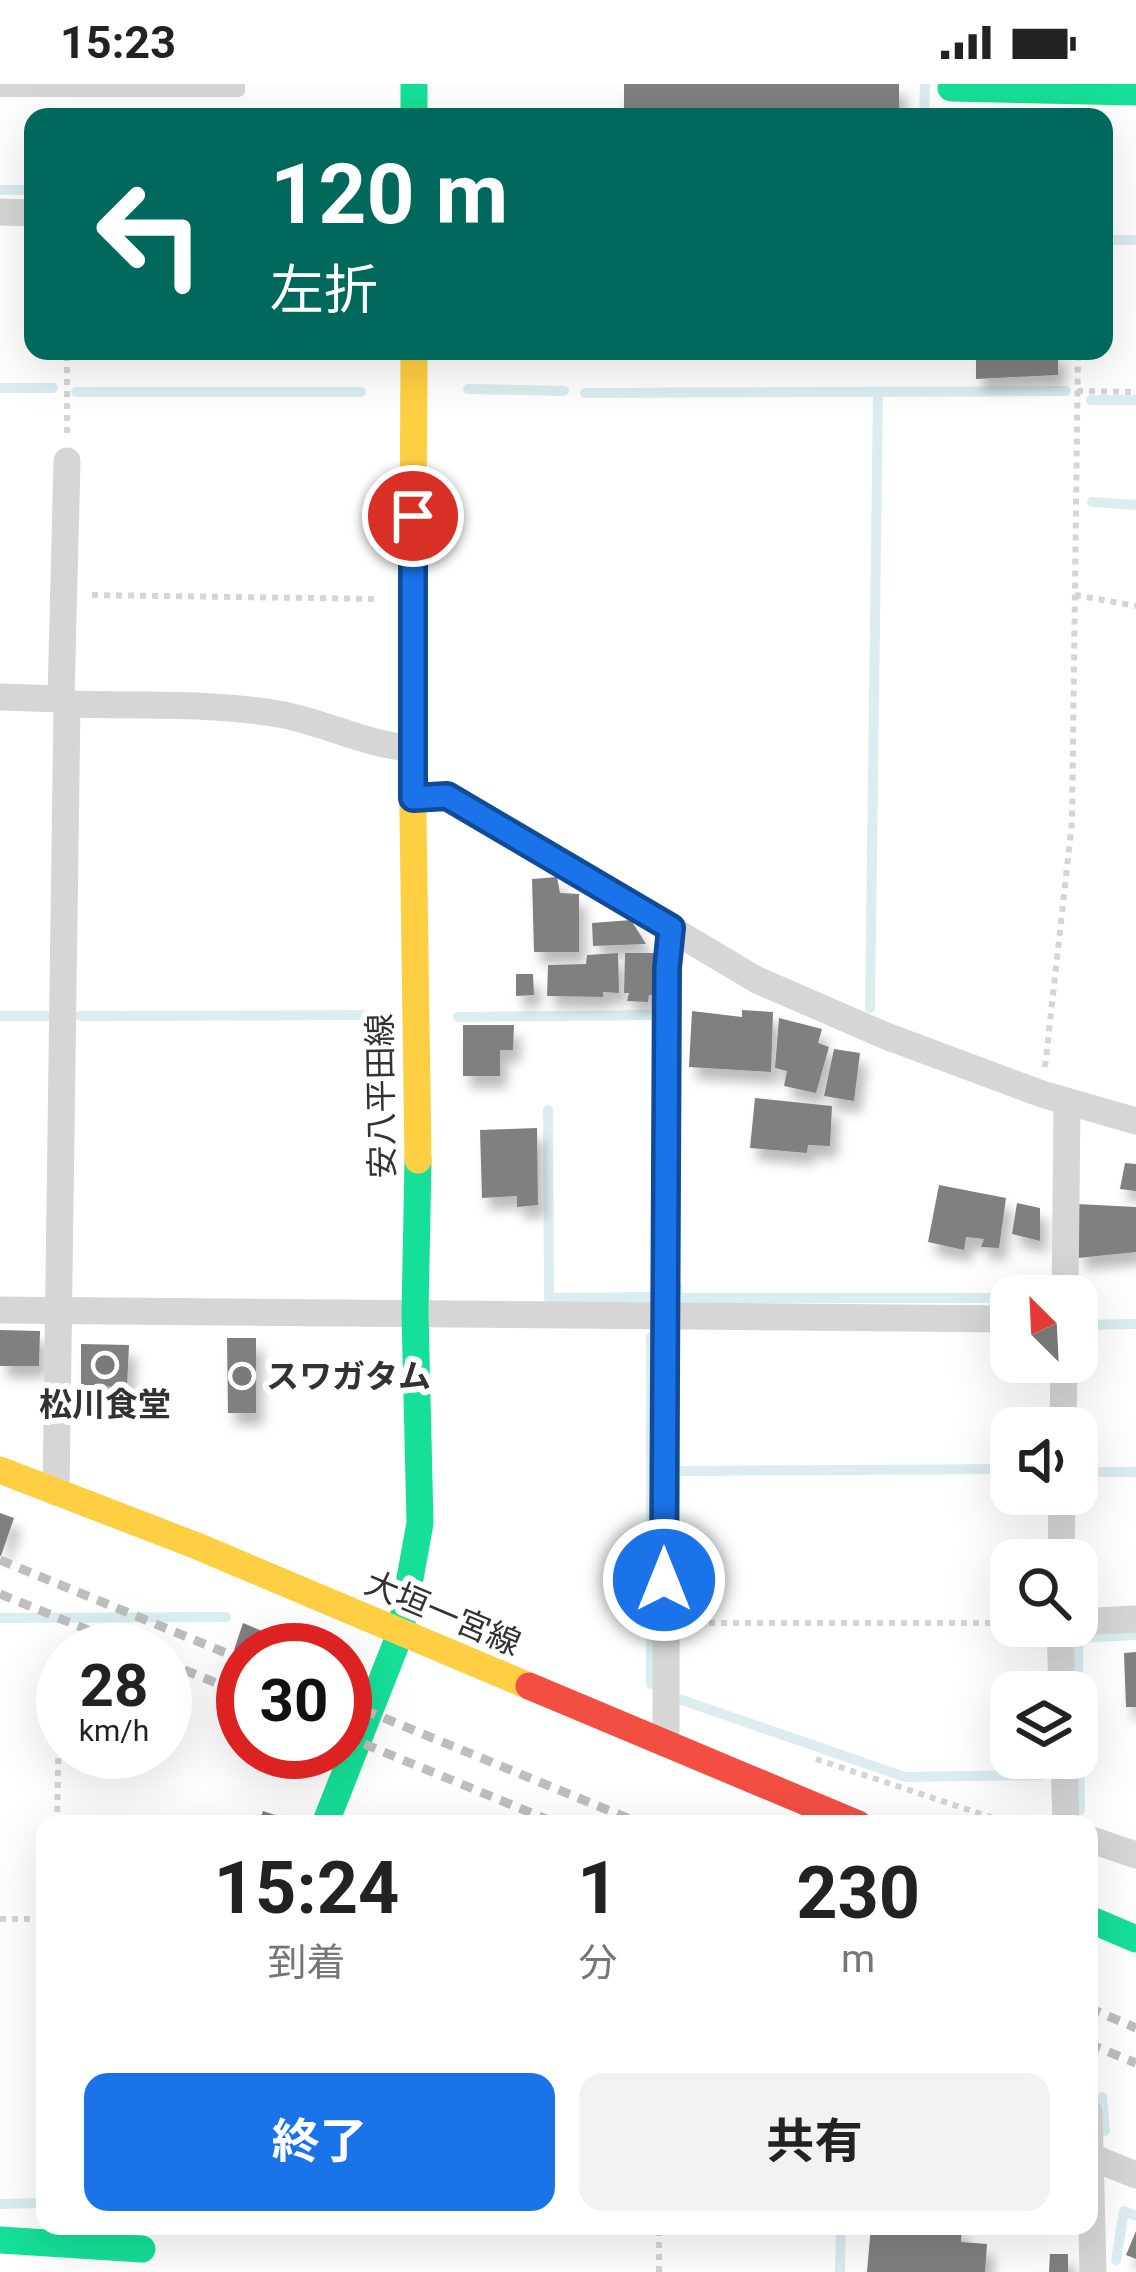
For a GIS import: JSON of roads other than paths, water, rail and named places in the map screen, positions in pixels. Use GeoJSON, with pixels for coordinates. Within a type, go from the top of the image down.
{"type":"FeatureCollection","features":[{"type":"Feature","properties":{"kind":"main road"},"geometry":{"type":"LineString","coordinates":[[951,86],[1136,92]]}},
{"type":"Feature","properties":{"kind":"main road","name":"安八平田線"},"geometry":{"type":"LineString","coordinates":[[329,1815],[400,1634],[420,1522],[412,748],[414,360]]}},
{"type":"Feature","properties":{"kind":"main road","name":"大垣一宮線"},"geometry":{"type":"LineString","coordinates":[[0,1470],[197,1546],[836,1815]]}},
{"type":"Feature","properties":{"kind":"main road"},"geometry":{"type":"LineString","coordinates":[[1099,1923],[1136,1939]]}},
{"type":"Feature","properties":{"kind":"main road"},"geometry":{"type":"LineString","coordinates":[[0,2240],[143,2249]]}},
{"type":"Feature","properties":{"kind":"street"},"geometry":{"type":"LineString","coordinates":[[56,1492],[67,461]]}},
{"type":"Feature","properties":{"kind":"street"},"geometry":{"type":"LineString","coordinates":[[0,697],[242,710],[321,724],[387,747],[412,748]]}},
{"type":"Feature","properties":{"kind":"street"},"geometry":{"type":"LineString","coordinates":[[413,798],[447,796],[757,980],[886,1036],[1054,1099],[1136,1121]]}},
{"type":"Feature","properties":{"kind":"street"},"geometry":{"type":"LineString","coordinates":[[666,1744],[667,968],[671,928]]}},
{"type":"Feature","properties":{"kind":"street"},"geometry":{"type":"LineString","coordinates":[[1054,1099],[1064,1275]]}},
{"type":"Feature","properties":{"kind":"street"},"geometry":{"type":"LineString","coordinates":[[0,1310],[990,1319]]}},
{"type":"Feature","properties":{"kind":"street"},"geometry":{"type":"LineString","coordinates":[[1098,1621],[1136,1619]]}},
{"type":"Feature","properties":{"kind":"street"},"geometry":{"type":"LineString","coordinates":[[1065,1779],[1066,1815]]}},
{"type":"Feature","properties":{"kind":"street"},"geometry":{"type":"LineString","coordinates":[[1098,1842],[1136,1855]]}},
{"type":"Feature","properties":{"kind":"street"},"geometry":{"type":"LineString","coordinates":[[1098,2160],[1136,2175]]}},
{"type":"Feature","properties":{"kind":"street"},"geometry":{"type":"LineString","coordinates":[[1092,2235],[1093,2272]]}},
{"type":"Feature","properties":{"kind":"lane"},"geometry":{"type":"LineString","coordinates":[[0,90],[238,90],[238,84]]}},
{"type":"Feature","properties":{"kind":"waterway"},"geometry":{"type":"LineString","coordinates":[[924,108],[925,84]]}},
{"type":"Feature","properties":{"kind":"waterway"},"geometry":{"type":"LineString","coordinates":[[0,190],[24,190]]}},
{"type":"Feature","properties":{"kind":"waterway"},"geometry":{"type":"LineString","coordinates":[[1113,240],[1136,240]]}},
{"type":"Feature","properties":{"kind":"waterway"},"geometry":{"type":"LineString","coordinates":[[0,388],[53,388]]}},
{"type":"Feature","properties":{"kind":"waterway"},"geometry":{"type":"LineString","coordinates":[[468,389],[564,391]]}},
{"type":"Feature","properties":{"kind":"waterway"},"geometry":{"type":"LineString","coordinates":[[585,393],[1066,391]]}},
{"type":"Feature","properties":{"kind":"waterway"},"geometry":{"type":"LineString","coordinates":[[76,392],[361,392]]}},
{"type":"Feature","properties":{"kind":"waterway"},"geometry":{"type":"LineString","coordinates":[[870,1008],[878,392]]}},
{"type":"Feature","properties":{"kind":"waterway"},"geometry":{"type":"LineString","coordinates":[[1091,400],[1136,400]]}},
{"type":"Feature","properties":{"kind":"waterway"},"geometry":{"type":"LineString","coordinates":[[1092,502],[1136,505]]}},
{"type":"Feature","properties":{"kind":"waterway"},"geometry":{"type":"LineString","coordinates":[[80,1016],[366,1015]]}},
{"type":"Feature","properties":{"kind":"waterway"},"geometry":{"type":"LineString","coordinates":[[458,1017],[655,1015]]}},
{"type":"Feature","properties":{"kind":"waterway"},"geometry":{"type":"LineString","coordinates":[[0,1016],[50,1016]]}},
{"type":"Feature","properties":{"kind":"waterway"},"geometry":{"type":"LineString","coordinates":[[548,1110],[549,1298],[651,1297]]}},
{"type":"Feature","properties":{"kind":"waterway"},"geometry":{"type":"LineString","coordinates":[[677,1287],[678,1298],[990,1298]]}},
{"type":"Feature","properties":{"kind":"waterway"},"geometry":{"type":"LineString","coordinates":[[1098,1325],[1136,1324]]}},
{"type":"Feature","properties":{"kind":"waterway"},"geometry":{"type":"LineString","coordinates":[[651,1337],[651,1684]]}},
{"type":"Feature","properties":{"kind":"waterway"},"geometry":{"type":"LineString","coordinates":[[678,1471],[990,1469]]}},
{"type":"Feature","properties":{"kind":"waterway"},"geometry":{"type":"LineString","coordinates":[[1098,1472],[1136,1472]]}},
{"type":"Feature","properties":{"kind":"waterway"},"geometry":{"type":"LineString","coordinates":[[0,1618],[226,1617]]}},
{"type":"Feature","properties":{"kind":"waterway"},"geometry":{"type":"LineString","coordinates":[[1080,1810],[1078,1638],[1136,1635]]}},
{"type":"Feature","properties":{"kind":"waterway"},"geometry":{"type":"LineString","coordinates":[[679,1699],[905,1777],[990,1776]]}},
{"type":"Feature","properties":{"kind":"waterway"},"geometry":{"type":"LineString","coordinates":[[1102,2097],[1105,2131]]}},
{"type":"Feature","properties":{"kind":"waterway"},"geometry":{"type":"LineString","coordinates":[[0,2204],[36,2203]]}},
{"type":"Feature","properties":{"kind":"waterway"},"geometry":{"type":"LineString","coordinates":[[1116,2260],[1124,2211],[1136,2216]]}},
{"type":"Feature","properties":{"kind":"waterway"},"geometry":{"type":"LineString","coordinates":[[840,2272],[841,2235]]}},
{"type":"Feature","properties":{"kind":"railway"},"geometry":{"type":"LineString","coordinates":[[0,1560],[216,1649]]}},
{"type":"Feature","properties":{"kind":"railway"},"geometry":{"type":"LineString","coordinates":[[0,1594],[71,1623]]}},
{"type":"Feature","properties":{"kind":"railway"},"geometry":{"type":"LineString","coordinates":[[192,1673],[216,1683]]}},
{"type":"Feature","properties":{"kind":"railway"},"geometry":{"type":"LineString","coordinates":[[372,1713],[620,1815]]}},
{"type":"Feature","properties":{"kind":"railway"},"geometry":{"type":"LineString","coordinates":[[372,1747],[536,1815]]}},
{"type":"Feature","properties":{"kind":"railway"},"geometry":{"type":"LineString","coordinates":[[1098,2012],[1136,2028]]}},
{"type":"Feature","properties":{"kind":"railway"},"geometry":{"type":"LineString","coordinates":[[1098,2048],[1136,2063]]}},
{"type":"Feature","properties":{"kind":"place","name":"松川食堂"},"geometry":{"type":"Point","coordinates":[105,1365]}},
{"type":"Feature","properties":{"kind":"place","name":"スワガタム"},"geometry":{"type":"Point","coordinates":[242,1376]}}]}
